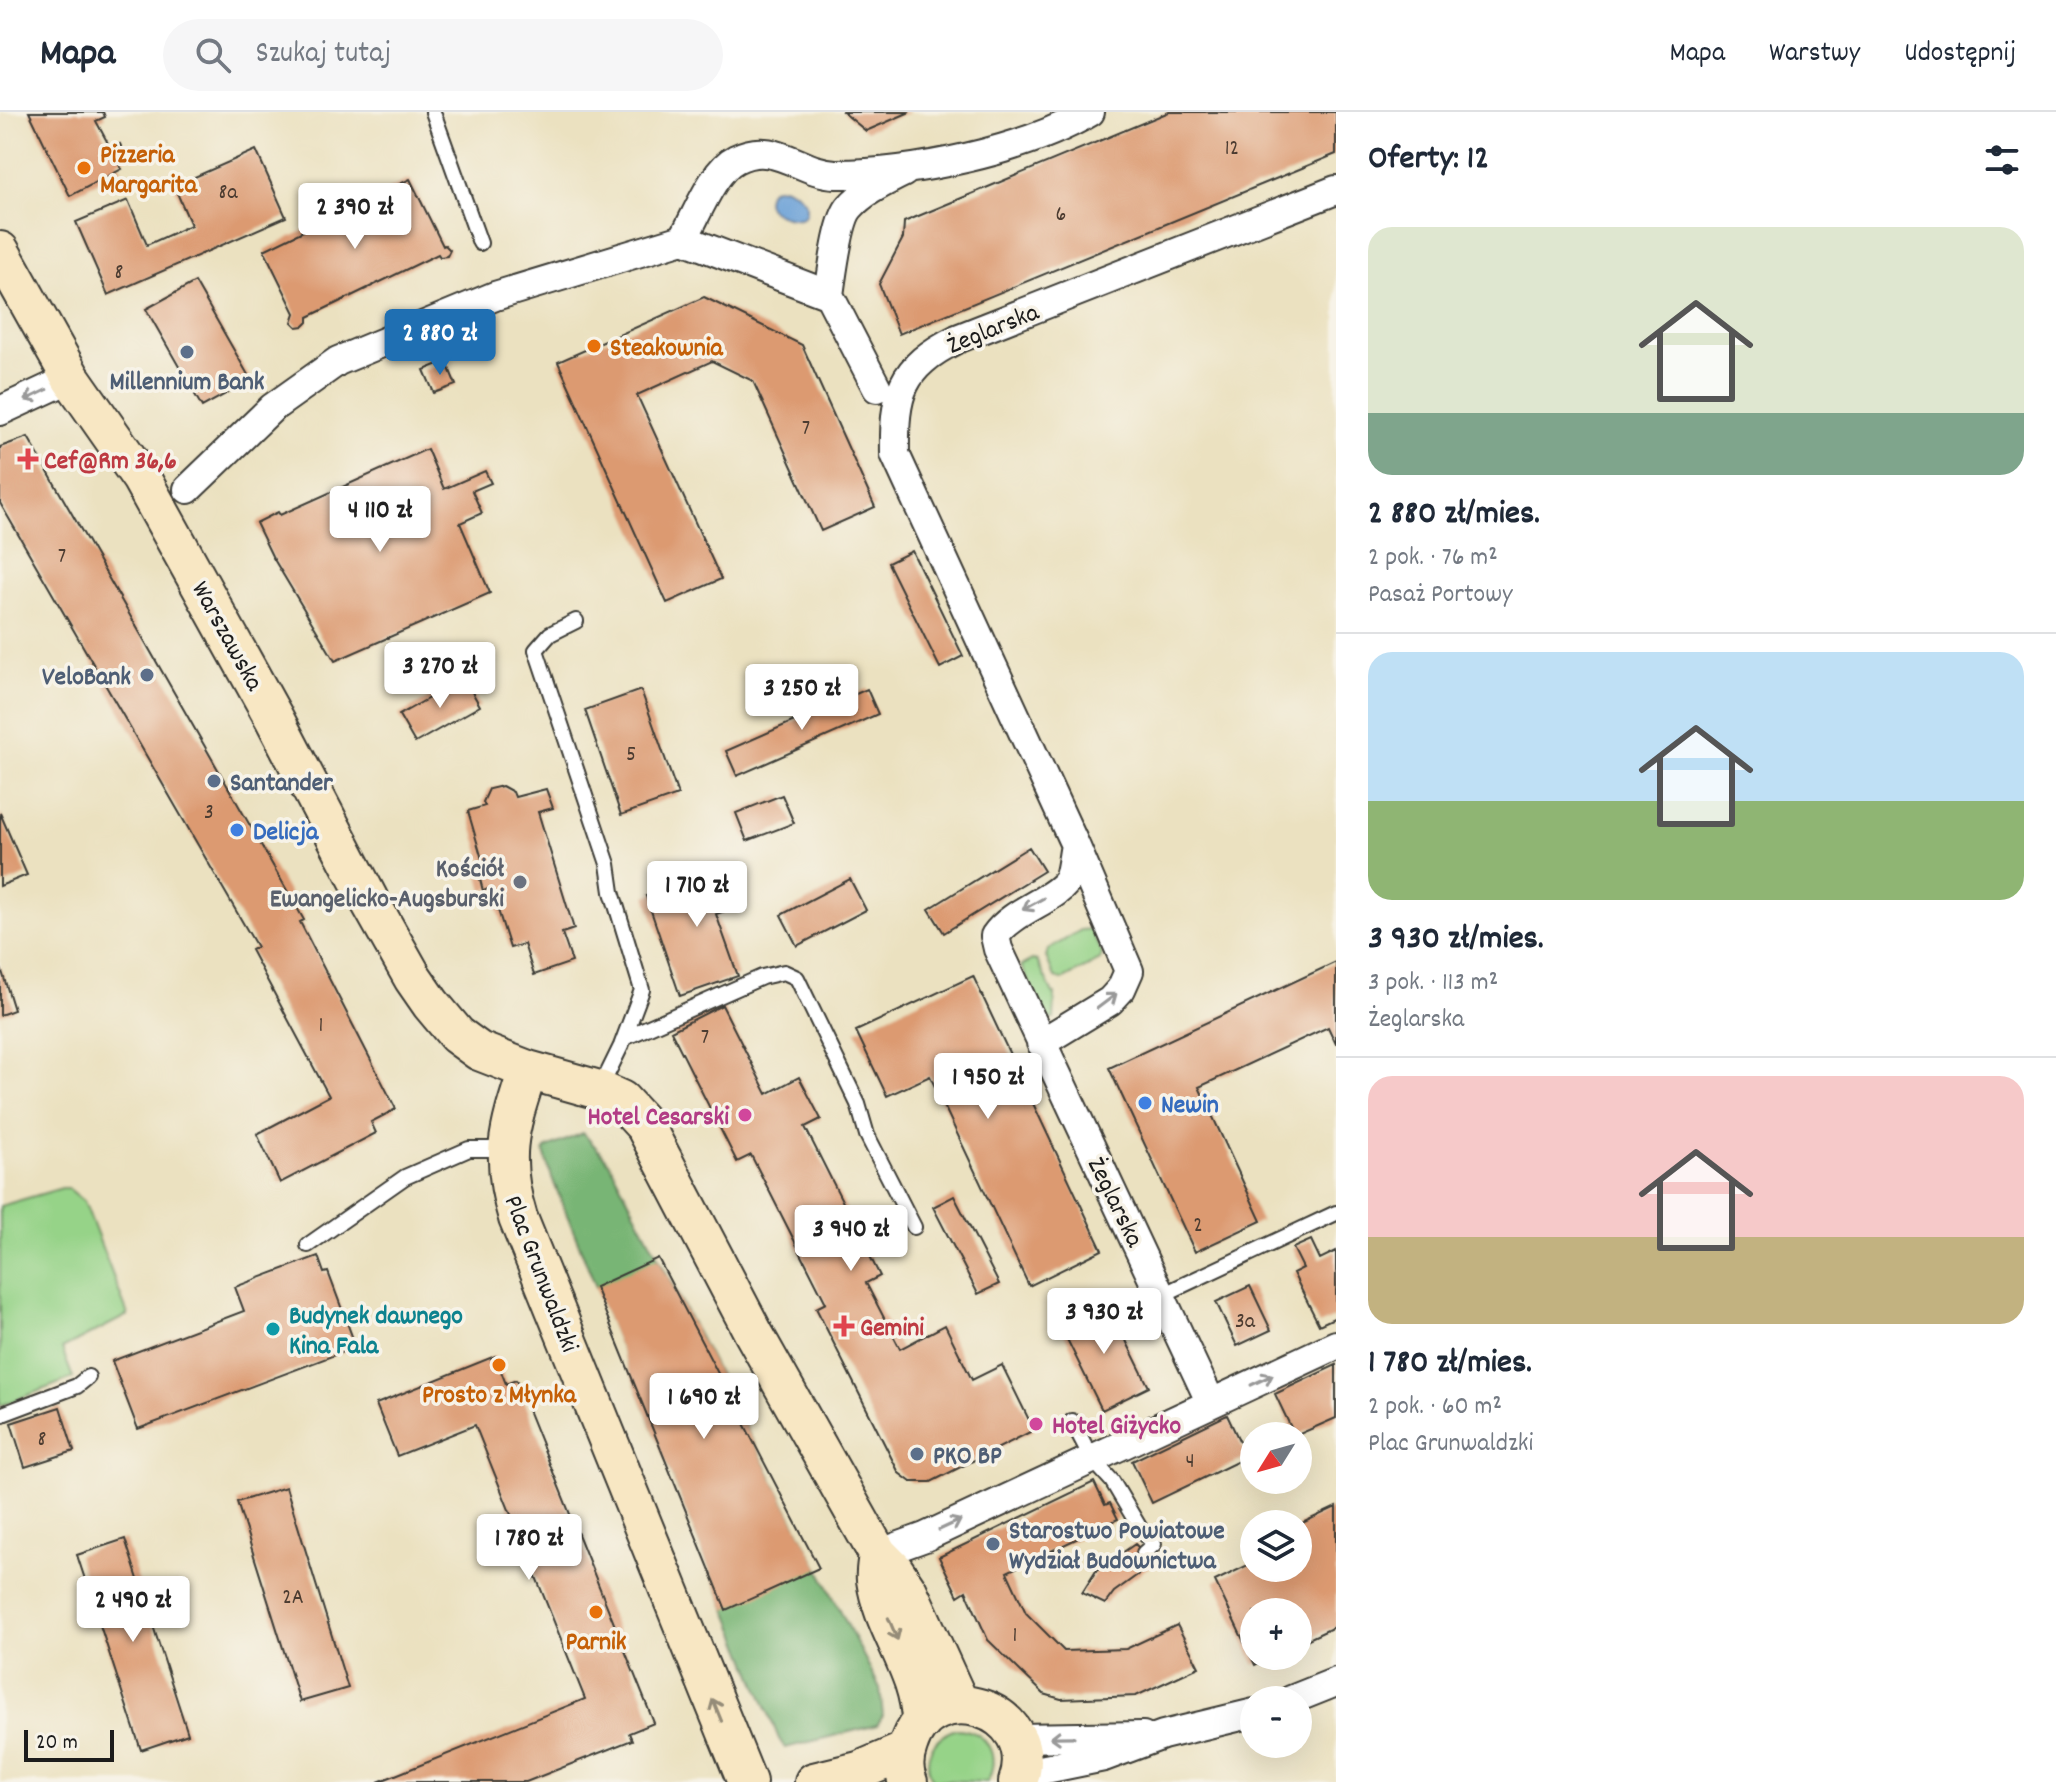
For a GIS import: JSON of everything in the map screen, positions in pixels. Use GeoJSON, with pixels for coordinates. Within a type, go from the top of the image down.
{"type":"FeatureCollection","features":[{"type":"Feature","properties":{"kind":"street"},"geometry":{"type":"LineString","coordinates":[[683,239],[716,175],[736,159],[766,151],[832,174],[911,168],[1031,140],[1090,112]]}},
{"type":"Feature","properties":{"kind":"street"},"geometry":{"type":"LineString","coordinates":[[877,388],[829,295],[834,259],[847,210],[868,191],[911,168]]}},
{"type":"Feature","properties":{"kind":"street","name":"Żeglarska"},"geometry":{"type":"LineString","coordinates":[[1041,1043],[1110,1001],[1121,989],[1129,971],[1075,845],[895,454],[894,419],[904,380],[933,351],[957,339],[1336,190]]}},
{"type":"Feature","properties":{"kind":"street"},"geometry":{"type":"LineString","coordinates":[[188,489],[272,408],[338,361],[495,296],[683,239],[829,295]]}},
{"type":"Feature","properties":{"kind":"street","name":"Warszawska"},"geometry":{"type":"LineString","coordinates":[[0,251],[71,378],[141,478],[406,965],[431,1004],[468,1044],[528,1070]]}},
{"type":"Feature","properties":{"kind":"street"},"geometry":{"type":"LineString","coordinates":[[0,411],[71,378]]}},
{"type":"Feature","properties":{"kind":"street","name":"Żeglarska"},"geometry":{"type":"LineString","coordinates":[[1075,845],[1068,878],[1059,890],[1003,924],[995,936],[998,949],[1211,1403]]}},
{"type":"Feature","properties":{"kind":"street"},"geometry":{"type":"LineString","coordinates":[[528,1070],[599,1090],[621,1100],[655,1141],[754,1334],[878,1554],[908,1591],[960,1705]]}},
{"type":"Feature","properties":{"kind":"street","name":"Plac Grunwaldzki"},"geometry":{"type":"LineString","coordinates":[[528,1070],[513,1120],[506,1173],[518,1218],[747,1782]]}},
{"type":"Feature","properties":{"kind":"street"},"geometry":{"type":"LineString","coordinates":[[878,1554],[925,1537],[1336,1345]]}},
{"type":"Feature","properties":{"kind":"street"},"geometry":{"type":"LineString","coordinates":[[878,1554],[876,1578],[882,1602],[921,1702],[912,1752]]}},
{"type":"Feature","properties":{"kind":"street"},"geometry":{"type":"LineString","coordinates":[[1312,1692],[1336,1682]]}},
{"type":"Feature","properties":{"kind":"street"},"geometry":{"type":"LineString","coordinates":[[814,1782],[859,1771],[912,1752],[939,1710],[960,1705],[973,1705],[996,1714],[1007,1724],[1019,1764],[1104,1757],[1163,1735],[1240,1716]]}},
{"type":"Feature","properties":{"kind":"lane"},"geometry":{"type":"LineString","coordinates":[[433,112],[480,243]]}},
{"type":"Feature","properties":{"kind":"lane"},"geometry":{"type":"LineString","coordinates":[[576,621],[550,634],[536,650],[608,864],[612,892],[642,990],[624,1038],[599,1090]]}},
{"type":"Feature","properties":{"kind":"lane"},"geometry":{"type":"LineString","coordinates":[[624,1038],[762,977],[784,972],[797,978],[858,1104],[867,1135],[914,1227]]}},
{"type":"Feature","properties":{"kind":"lane"},"geometry":{"type":"LineString","coordinates":[[308,1245],[405,1177],[469,1149],[508,1149]]}},
{"type":"Feature","properties":{"kind":"lane"},"geometry":{"type":"LineString","coordinates":[[1162,1295],[1336,1213]]}},
{"type":"Feature","properties":{"kind":"lane"},"geometry":{"type":"LineString","coordinates":[[0,1415],[77,1386],[88,1377]]}},
{"type":"Feature","properties":{"kind":"lane"},"geometry":{"type":"LineString","coordinates":[[1072,1421],[1092,1459],[1112,1481],[1141,1530],[1154,1544],[1144,1553]]}},
{"type":"Feature","properties":{"kind":"green space"},"geometry":{"type":"Polygon","coordinates":[[[1091,929],[1102,955],[1100,960],[1062,980],[1055,978],[1046,957],[1048,950],[1081,930],[1091,929]]]}},
{"type":"Feature","properties":{"kind":"green space"},"geometry":{"type":"Polygon","coordinates":[[[1032,960],[1037,961],[1055,994],[1054,1019],[1046,1019],[1021,966],[1032,960]]]}},
{"type":"Feature","properties":{"kind":"green space"},"geometry":{"type":"Polygon","coordinates":[[[583,1133],[609,1162],[880,1688],[883,1716],[877,1725],[785,1748],[779,1739],[552,1178],[544,1152],[583,1133]]]}},
{"type":"Feature","properties":{"kind":"green space"},"geometry":{"type":"Polygon","coordinates":[[[68,1188],[84,1201],[128,1315],[62,1349],[73,1378],[0,1406],[0,1206],[68,1188]]]}},
{"type":"Feature","properties":{"kind":"green space"},"geometry":{"type":"Polygon","coordinates":[[[956,1729],[976,1734],[988,1746],[993,1763],[987,1782],[933,1780],[928,1764],[931,1749],[941,1737],[956,1729]]]}},
{"type":"Feature","properties":{"kind":"water"},"geometry":{"type":"Polygon","coordinates":[[[783,187],[797,193],[806,203],[806,213],[802,218],[781,215],[770,208],[767,203],[771,189],[783,187]]]}},
{"type":"Feature","properties":{"kind":"building"},"geometry":{"type":"Polygon","coordinates":[[[29,112],[103,112],[105,117],[96,121],[111,149],[120,144],[126,157],[117,162],[122,169],[70,196],[29,112]]]}},
{"type":"Feature","properties":{"kind":"building"},"geometry":{"type":"Polygon","coordinates":[[[843,112],[910,112],[866,131],[843,112]]]}},
{"type":"Feature","properties":{"kind":"building"},"geometry":{"type":"Polygon","coordinates":[[[1169,112],[1336,112],[1336,154],[899,334],[879,284],[903,238],[904,222],[1169,112]]]}},
{"type":"Feature","properties":{"kind":"building"},"geometry":{"type":"Polygon","coordinates":[[[256,150],[286,217],[108,295],[76,222],[128,200],[147,245],[191,225],[174,186],[256,150]]]}},
{"type":"Feature","properties":{"kind":"building"},"geometry":{"type":"Polygon","coordinates":[[[410,179],[443,246],[450,250],[447,256],[440,257],[438,254],[308,317],[304,326],[297,327],[292,322],[295,313],[264,250],[410,179]]]}},
{"type":"Feature","properties":{"kind":"building"},"geometry":{"type":"Polygon","coordinates":[[[195,282],[251,380],[202,407],[146,309],[195,282]]]}},
{"type":"Feature","properties":{"kind":"building"},"geometry":{"type":"Polygon","coordinates":[[[704,297],[802,345],[875,507],[821,531],[753,381],[712,361],[637,395],[721,579],[667,603],[558,362],[704,297]]]}},
{"type":"Feature","properties":{"kind":"building"},"geometry":{"type":"Polygon","coordinates":[[[446,361],[456,385],[434,393],[424,370],[446,361]]]}},
{"type":"Feature","properties":{"kind":"building"},"geometry":{"type":"Polygon","coordinates":[[[28,437],[304,920],[300,922],[396,1109],[371,1122],[376,1133],[280,1183],[257,1134],[329,1096],[251,950],[257,947],[0,503],[0,447],[28,437]]]}},
{"type":"Feature","properties":{"kind":"building"},"geometry":{"type":"Polygon","coordinates":[[[427,449],[444,489],[485,471],[491,483],[472,491],[482,513],[460,523],[490,593],[335,661],[272,556],[256,523],[427,449]]]}},
{"type":"Feature","properties":{"kind":"building"},"geometry":{"type":"Polygon","coordinates":[[[912,551],[963,656],[940,668],[888,563],[912,551]]]}},
{"type":"Feature","properties":{"kind":"building"},"geometry":{"type":"Polygon","coordinates":[[[464,678],[480,706],[415,743],[399,715],[464,678]]]}},
{"type":"Feature","properties":{"kind":"building"},"geometry":{"type":"Polygon","coordinates":[[[867,689],[878,714],[737,776],[726,751],[867,689]]]}},
{"type":"Feature","properties":{"kind":"building"},"geometry":{"type":"Polygon","coordinates":[[[641,690],[678,795],[621,815],[585,710],[641,690]]]}},
{"type":"Feature","properties":{"kind":"building","name":"Kościół Ewangelicko-Augsburski"},"geometry":{"type":"Polygon","coordinates":[[[502,786],[513,792],[515,797],[546,789],[553,808],[538,812],[574,929],[562,933],[572,962],[534,975],[524,944],[510,948],[491,888],[483,891],[479,875],[486,873],[468,811],[485,806],[483,802],[489,789],[502,786]]]}},
{"type":"Feature","properties":{"kind":"building"},"geometry":{"type":"Polygon","coordinates":[[[782,795],[794,823],[747,841],[736,813],[782,795]]]}},
{"type":"Feature","properties":{"kind":"building"},"geometry":{"type":"Polygon","coordinates":[[[0,813],[27,875],[0,886],[0,813]]]}},
{"type":"Feature","properties":{"kind":"building"},"geometry":{"type":"Polygon","coordinates":[[[1029,847],[1044,871],[944,933],[929,909],[1029,847]]]}},
{"type":"Feature","properties":{"kind":"building"},"geometry":{"type":"Polygon","coordinates":[[[733,867],[745,904],[716,914],[738,976],[680,996],[646,896],[733,867]]]}},
{"type":"Feature","properties":{"kind":"building"},"geometry":{"type":"Polygon","coordinates":[[[850,879],[866,910],[797,946],[781,915],[850,879]]]}},
{"type":"Feature","properties":{"kind":"building"},"geometry":{"type":"Polygon","coordinates":[[[1336,962],[1336,1044],[1328,1027],[1199,1087],[1261,1221],[1195,1252],[1109,1068],[1336,962]]]}},
{"type":"Feature","properties":{"kind":"building"},"geometry":{"type":"Polygon","coordinates":[[[0,965],[14,1010],[0,1015],[0,965]]]}},
{"type":"Feature","properties":{"kind":"building"},"geometry":{"type":"Polygon","coordinates":[[[973,976],[1102,1250],[1029,1286],[930,1076],[887,1096],[856,1031],[973,976]]]}},
{"type":"Feature","properties":{"kind":"building"},"geometry":{"type":"Polygon","coordinates":[[[722,1005],[767,1094],[799,1077],[821,1119],[805,1127],[880,1276],[866,1283],[900,1349],[945,1325],[972,1380],[1002,1365],[1034,1430],[931,1482],[911,1482],[899,1473],[816,1308],[826,1303],[751,1155],[737,1162],[671,1031],[722,1005]]]}},
{"type":"Feature","properties":{"kind":"building"},"geometry":{"type":"Polygon","coordinates":[[[954,1196],[999,1284],[978,1294],[933,1207],[954,1196]]]}},
{"type":"Feature","properties":{"kind":"building"},"geometry":{"type":"Polygon","coordinates":[[[1311,1240],[1320,1259],[1336,1251],[1336,1317],[1319,1325],[1293,1273],[1303,1268],[1293,1248],[1311,1240]]]}},
{"type":"Feature","properties":{"kind":"building","name":"Budynek dawnego Kina Fala"},"geometry":{"type":"Polygon","coordinates":[[[318,1256],[324,1273],[328,1272],[356,1347],[138,1429],[112,1361],[244,1311],[235,1287],[318,1256]]]}},
{"type":"Feature","properties":{"kind":"building"},"geometry":{"type":"Polygon","coordinates":[[[658,1258],[819,1568],[726,1610],[595,1287],[658,1258]]]}},
{"type":"Feature","properties":{"kind":"building"},"geometry":{"type":"Polygon","coordinates":[[[1250,1286],[1271,1330],[1237,1346],[1216,1302],[1250,1286]]]}},
{"type":"Feature","properties":{"kind":"building"},"geometry":{"type":"Polygon","coordinates":[[[1107,1302],[1149,1387],[1102,1410],[1060,1325],[1107,1302]]]}},
{"type":"Feature","properties":{"kind":"building"},"geometry":{"type":"Polygon","coordinates":[[[495,1356],[506,1384],[516,1380],[654,1723],[629,1733],[632,1740],[526,1782],[378,1782],[585,1699],[475,1425],[397,1456],[376,1404],[495,1356]]]}},
{"type":"Feature","properties":{"kind":"building"},"geometry":{"type":"Polygon","coordinates":[[[1336,1365],[1336,1418],[1312,1429],[1312,1422],[1288,1422],[1275,1394],[1336,1365]]]}},
{"type":"Feature","properties":{"kind":"building"},"geometry":{"type":"Polygon","coordinates":[[[60,1407],[74,1451],[25,1467],[11,1423],[60,1407]]]}},
{"type":"Feature","properties":{"kind":"building"},"geometry":{"type":"Polygon","coordinates":[[[1227,1415],[1240,1442],[1240,1460],[1152,1503],[1132,1461],[1227,1415]]]}},
{"type":"Feature","properties":{"kind":"building"},"geometry":{"type":"Polygon","coordinates":[[[1094,1482],[1105,1505],[1110,1503],[1118,1519],[1007,1572],[1026,1613],[1064,1651],[1126,1649],[1177,1625],[1199,1667],[1136,1696],[1061,1699],[1044,1694],[988,1640],[966,1591],[958,1596],[939,1557],[1094,1482]]]}},
{"type":"Feature","properties":{"kind":"building"},"geometry":{"type":"Polygon","coordinates":[[[286,1487],[348,1688],[300,1702],[237,1502],[286,1487]]]}},
{"type":"Feature","properties":{"kind":"building"},"geometry":{"type":"Polygon","coordinates":[[[1336,1507],[1336,1626],[1312,1637],[1312,1598],[1240,1598],[1240,1634],[1215,1581],[1240,1569],[1240,1582],[1312,1582],[1312,1518],[1336,1507]]]}},
{"type":"Feature","properties":{"kind":"building"},"geometry":{"type":"Polygon","coordinates":[[[125,1539],[188,1734],[141,1750],[77,1555],[125,1539]]]}},
{"type":"Feature","properties":{"kind":"building"},"geometry":{"type":"Polygon","coordinates":[[[1135,1544],[1154,1563],[1114,1592],[1105,1604],[1082,1593],[1096,1571],[1135,1544]]]}},
{"type":"Feature","properties":{"kind":"place","name":"Pizzeria Margarita"},"geometry":{"type":"Point","coordinates":[84,168]}},
{"type":"Feature","properties":{"kind":"place","name":"Steakownia"},"geometry":{"type":"Point","coordinates":[594,346]}},
{"type":"Feature","properties":{"kind":"place","name":"Millennium Bank"},"geometry":{"type":"Point","coordinates":[187,352]}},
{"type":"Feature","properties":{"kind":"place","name":"Cef@Rm 36,6"},"geometry":{"type":"Point","coordinates":[28,459]}},
{"type":"Feature","properties":{"kind":"place","name":"VeloBank"},"geometry":{"type":"Point","coordinates":[147,675]}},
{"type":"Feature","properties":{"kind":"place","name":"Santander"},"geometry":{"type":"Point","coordinates":[214,781]}},
{"type":"Feature","properties":{"kind":"place","name":"Delicja"},"geometry":{"type":"Point","coordinates":[237,830]}},
{"type":"Feature","properties":{"kind":"place","name":"Kościół Ewangelicko-Augsburski"},"geometry":{"type":"Point","coordinates":[520,882]}},
{"type":"Feature","properties":{"kind":"place","name":"Newin"},"geometry":{"type":"Point","coordinates":[1145,1103]}},
{"type":"Feature","properties":{"kind":"place","name":"Hotel Cesarski"},"geometry":{"type":"Point","coordinates":[745,1115]}},
{"type":"Feature","properties":{"kind":"place","name":"Gemini"},"geometry":{"type":"Point","coordinates":[844,1326]}},
{"type":"Feature","properties":{"kind":"place","name":"Budynek dawnego Kina Fala"},"geometry":{"type":"Point","coordinates":[273,1329]}},
{"type":"Feature","properties":{"kind":"place","name":"Prosto z Młynka"},"geometry":{"type":"Point","coordinates":[499,1365]}},
{"type":"Feature","properties":{"kind":"place","name":"Hotel Giżycko"},"geometry":{"type":"Point","coordinates":[1036,1424]}},
{"type":"Feature","properties":{"kind":"place","name":"PKO BP"},"geometry":{"type":"Point","coordinates":[917,1454]}},
{"type":"Feature","properties":{"kind":"place","name":"Starostwo Powiatowe Wydział Budownictwa"},"geometry":{"type":"Point","coordinates":[993,1544]}},
{"type":"Feature","properties":{"kind":"place","name":"Parnik"},"geometry":{"type":"Point","coordinates":[596,1612]}}]}
